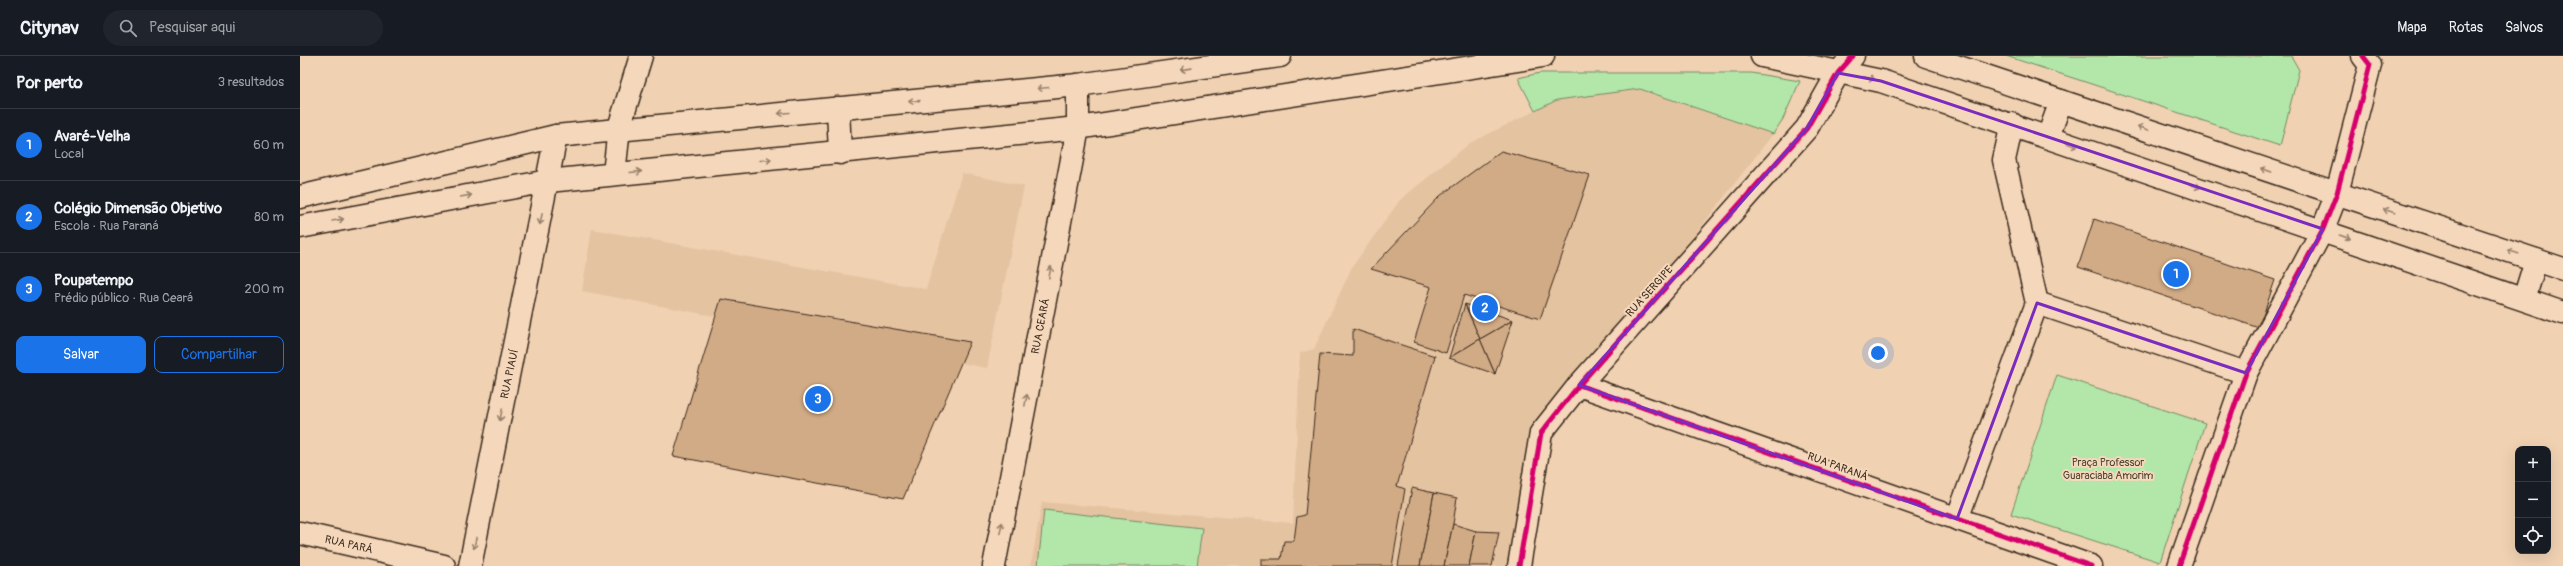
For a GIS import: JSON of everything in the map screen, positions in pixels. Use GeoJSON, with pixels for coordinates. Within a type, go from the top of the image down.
{"type":"FeatureCollection","features":[{"type":"Feature","properties":{"kind":"main road"},"geometry":{"type":"LineString","coordinates":[[614,174],[620,128],[641,56]]}},
{"type":"Feature","properties":{"kind":"main road"},"geometry":{"type":"LineString","coordinates":[[300,197],[556,136],[620,128],[1078,85],[1280,56]]}},
{"type":"Feature","properties":{"kind":"main road"},"geometry":{"type":"LineString","coordinates":[[300,227],[548,181],[1078,128],[1452,63],[1543,56]]}},
{"type":"Feature","properties":{"kind":"main road"},"geometry":{"type":"LineString","coordinates":[[1762,56],[1881,81],[2323,229],[2563,313]]}},
{"type":"Feature","properties":{"kind":"main road","name":"RUA SERGIPE"},"geometry":{"type":"LineString","coordinates":[[1519,566],[1541,434],[1578,385],[1807,128],[1838,73],[1853,56]]}},
{"type":"Feature","properties":{"kind":"main road"},"geometry":{"type":"LineString","coordinates":[[1926,56],[2563,269]]}},
{"type":"Feature","properties":{"kind":"main road"},"geometry":{"type":"LineString","coordinates":[[2179,566],[2246,373],[2323,229],[2336,193],[2370,65],[2364,56]]}},
{"type":"Feature","properties":{"kind":"main road","name":"RUA CEARÁ"},"geometry":{"type":"LineString","coordinates":[[994,566],[1078,128],[1078,85]]}},
{"type":"Feature","properties":{"kind":"main road"},"geometry":{"type":"LineString","coordinates":[[2048,137],[2061,101]]}},
{"type":"Feature","properties":{"kind":"main road"},"geometry":{"type":"LineString","coordinates":[[838,108],[840,152]]}},
{"type":"Feature","properties":{"kind":"main road"},"geometry":{"type":"LineString","coordinates":[[1957,519],[2037,303],[2004,160],[2012,124]]}},
{"type":"Feature","properties":{"kind":"main road","name":"RUA PIAUÍ"},"geometry":{"type":"LineString","coordinates":[[470,566],[556,136]]}},
{"type":"Feature","properties":{"kind":"main road"},"geometry":{"type":"LineString","coordinates":[[2524,299],[2536,260]]}},
{"type":"Feature","properties":{"kind":"main road"},"geometry":{"type":"LineString","coordinates":[[2037,303],[2246,373]]}},
{"type":"Feature","properties":{"kind":"main road","name":"RUA PARANÁ"},"geometry":{"type":"LineString","coordinates":[[1578,385],[1957,519],[2068,562],[2091,566]]}},
{"type":"Feature","properties":{"kind":"main road","name":"RUA PARÁ"},"geometry":{"type":"LineString","coordinates":[[300,533],[444,566]]}},
{"type":"Feature","properties":{"kind":"highlighted area"},"geometry":{"type":"Polygon","coordinates":[[[1838,73],[1881,81],[2323,229],[2246,373],[2037,303],[1957,519],[1579,385],[1807,128],[1838,73]]]}},
{"type":"Feature","properties":{"kind":"shaded area"},"geometry":{"type":"Polygon","coordinates":[[[1640,89],[1773,134],[1540,434],[1518,566],[1031,566],[1042,502],[1293,523],[1300,353],[1314,349],[1352,267],[1400,200],[1470,143],[1557,100],[1640,89]]]}},
{"type":"Feature","properties":{"kind":"shaded area"},"geometry":{"type":"Polygon","coordinates":[[[962,173],[1024,186],[987,368],[582,291],[592,229],[926,289],[962,173]]]}},
{"type":"Feature","properties":{"kind":"green space"},"geometry":{"type":"Polygon","coordinates":[[[2006,56],[2291,56],[2299,70],[2280,146],[2006,56]]]}},
{"type":"Feature","properties":{"kind":"green space"},"geometry":{"type":"Polygon","coordinates":[[[1540,73],[1751,73],[1800,81],[1783,119],[1773,134],[1640,89],[1557,100],[1535,111],[1518,78],[1540,73]]]}},
{"type":"Feature","properties":{"kind":"green space","name":"Praça Professor Guaraciaba Amorim"},"geometry":{"type":"Polygon","coordinates":[[[2057,375],[2205,423],[2160,562],[2011,514],[2057,375]]]}},
{"type":"Feature","properties":{"kind":"green space"},"geometry":{"type":"Polygon","coordinates":[[[1044,510],[1202,528],[1197,566],[1038,566],[1044,510]]]}},
{"type":"Feature","properties":{"kind":"building"},"geometry":{"type":"Polygon","coordinates":[[[1501,151],[1590,175],[1540,319],[1464,295],[1446,353],[1414,342],[1431,287],[1371,269],[1440,196],[1501,151]]]}},
{"type":"Feature","properties":{"kind":"building"},"geometry":{"type":"Polygon","coordinates":[[[2094,219],[2275,280],[2259,328],[2078,267],[2094,219]]]}},
{"type":"Feature","properties":{"kind":"building"},"geometry":{"type":"Polygon","coordinates":[[[721,299],[970,342],[903,499],[673,456],[721,299]]]}},
{"type":"Feature","properties":{"kind":"building"},"geometry":{"type":"Polygon","coordinates":[[[1465,304],[1480,339],[1449,358],[1465,304]]]}},
{"type":"Feature","properties":{"kind":"building"},"geometry":{"type":"Polygon","coordinates":[[[1465,304],[1513,320],[1480,339],[1465,304]]]}},
{"type":"Feature","properties":{"kind":"building"},"geometry":{"type":"Polygon","coordinates":[[[1513,320],[1495,374],[1480,339],[1513,320]]]}},
{"type":"Feature","properties":{"kind":"building"},"geometry":{"type":"Polygon","coordinates":[[[1353,329],[1435,356],[1397,486],[1405,489],[1392,566],[1261,566],[1261,559],[1281,559],[1284,541],[1294,541],[1297,517],[1305,515],[1320,354],[1353,356],[1353,329]]]}},
{"type":"Feature","properties":{"kind":"building"},"geometry":{"type":"Polygon","coordinates":[[[1480,339],[1495,374],[1449,358],[1480,339]]]}},
{"type":"Feature","properties":{"kind":"building"},"geometry":{"type":"Polygon","coordinates":[[[1412,488],[1434,493],[1420,566],[1398,566],[1412,488]]]}},
{"type":"Feature","properties":{"kind":"building"},"geometry":{"type":"Polygon","coordinates":[[[1434,493],[1457,498],[1453,524],[1444,566],[1420,566],[1434,493]]]}},
{"type":"Feature","properties":{"kind":"building"},"geometry":{"type":"Polygon","coordinates":[[[1453,524],[1476,531],[1469,566],[1444,566],[1453,524]]]}},
{"type":"Feature","properties":{"kind":"building"},"geometry":{"type":"Polygon","coordinates":[[[1476,531],[1499,532],[1492,566],[1469,566],[1476,531]]]}},
{"type":"Feature","properties":{"kind":"cycle path"},"geometry":{"type":"LineString","coordinates":[[1519,566],[1541,433],[1579,385],[1807,128],[1838,73],[1853,56]]}},
{"type":"Feature","properties":{"kind":"cycle path"},"geometry":{"type":"LineString","coordinates":[[2179,566],[2246,373],[2323,229],[2337,193],[2370,65],[2363,56]]}},
{"type":"Feature","properties":{"kind":"cycle path"},"geometry":{"type":"LineString","coordinates":[[1579,385],[2091,566]]}},
{"type":"Feature","properties":{"kind":"place","name":"Avaré-Velha"},"geometry":{"type":"Point","coordinates":[2176,274]}},
{"type":"Feature","properties":{"kind":"place","name":"Colégio Dimensão Objetivo"},"geometry":{"type":"Point","coordinates":[1485,308]}},
{"type":"Feature","properties":{"kind":"place","name":"Poupatempo"},"geometry":{"type":"Point","coordinates":[818,399]}}]}
